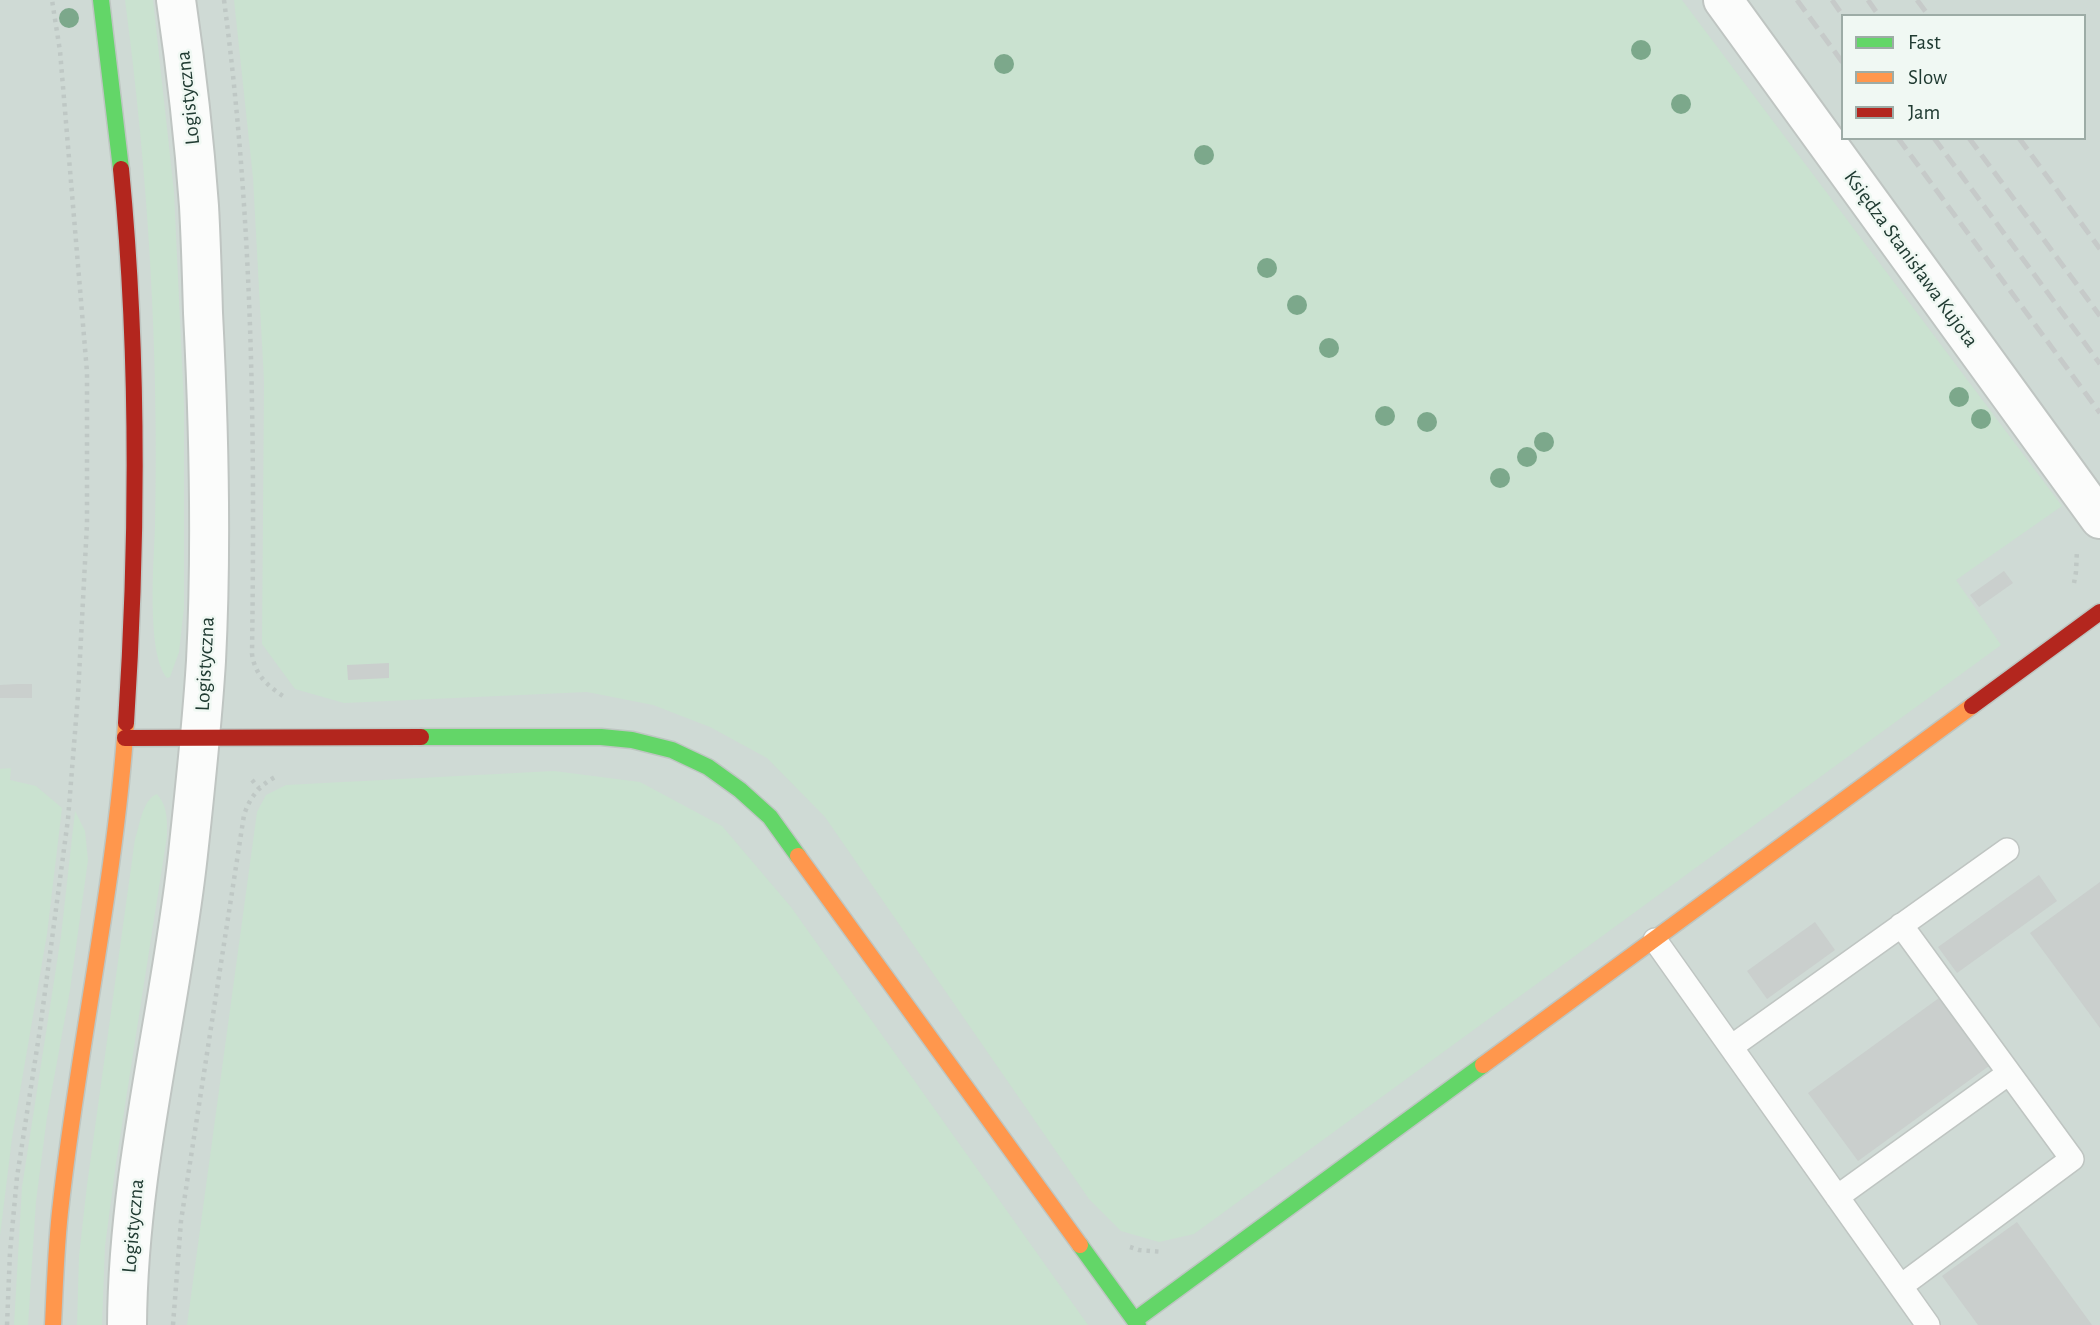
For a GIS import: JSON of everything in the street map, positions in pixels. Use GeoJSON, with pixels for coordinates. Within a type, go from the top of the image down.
{"type":"FeatureCollection","features":[{"type":"Feature","properties":{"kind":"street"},"geometry":{"type":"LineString","coordinates":[[53,1325],[60,1207],[114,848],[125,738],[135,584],[135,411],[126,220],[116,108],[101,0]]}},
{"type":"Feature","properties":{"kind":"street","name":"Logistyczna"},"geometry":{"type":"LineString","coordinates":[[127,1325],[128,1268],[136,1189],[184,894],[201,737],[208,589],[209,421],[198,196],[187,75],[176,0]]}},
{"type":"Feature","properties":{"kind":"street","name":"Księdza Stanisława Kujota"},"geometry":{"type":"LineString","coordinates":[[1723,0],[2088,530]]}},
{"type":"Feature","properties":{"kind":"street"},"geometry":{"type":"LineString","coordinates":[[125,738],[583,736],[633,740],[672,750],[715,769],[745,792],[770,817],[1137,1322],[2100,612]]}},
{"type":"Feature","properties":{"kind":"lane"},"geometry":{"type":"LineString","coordinates":[[1731,1047],[2007,850]]}},
{"type":"Feature","properties":{"kind":"lane"},"geometry":{"type":"LineString","coordinates":[[1901,925],[2072,1159],[1901,1286]]}},
{"type":"Feature","properties":{"kind":"lane"},"geometry":{"type":"LineString","coordinates":[[1655,940],[1928,1325]]}},
{"type":"Feature","properties":{"kind":"lane"},"geometry":{"type":"LineString","coordinates":[[1837,1197],[2009,1073]]}},
{"type":"Feature","properties":{"kind":"path"},"geometry":{"type":"LineString","coordinates":[[7,1325],[10,1241],[17,1177],[68,818],[87,524],[87,372],[60,51],[52,0]]}},
{"type":"Feature","properties":{"kind":"path"},"geometry":{"type":"LineString","coordinates":[[224,0],[235,81],[247,226],[253,390],[253,666],[260,682],[291,702]]}},
{"type":"Feature","properties":{"kind":"path"},"geometry":{"type":"LineString","coordinates":[[2069,593],[2088,530]]}},
{"type":"Feature","properties":{"kind":"path"},"geometry":{"type":"LineString","coordinates":[[173,1325],[181,1221],[242,824],[250,800],[259,788],[279,775]]}},
{"type":"Feature","properties":{"kind":"path"},"geometry":{"type":"LineString","coordinates":[[252,780],[259,788]]}},
{"type":"Feature","properties":{"kind":"path"},"geometry":{"type":"LineString","coordinates":[[1125,1245],[1139,1250],[1166,1251]]}},
{"type":"Feature","properties":{"kind":"shaded area"},"geometry":{"type":"Polygon","coordinates":[[[0,0],[2100,0],[2100,1325],[0,1325],[0,0]]]}},
{"type":"Feature","properties":{"kind":"green space"},"geometry":{"type":"Polygon","coordinates":[[[125,0],[153,0],[174,192],[184,406],[184,608],[179,652],[170,677],[167,678],[160,666],[154,628],[156,460],[150,262],[140,131],[125,0]]]}},
{"type":"Feature","properties":{"kind":"green space"},"geometry":{"type":"Polygon","coordinates":[[[234,0],[1682,0],[2062,506],[1956,580],[2001,645],[1194,1234],[1159,1242],[1121,1231],[1089,1199],[825,817],[767,758],[710,727],[653,705],[587,692],[344,703],[295,689],[262,644],[264,381],[253,178],[234,0]]]}},
{"type":"Feature","properties":{"kind":"green space"},"geometry":{"type":"Polygon","coordinates":[[[11,768],[10,780],[36,786],[62,808],[47,934],[12,1138],[0,1236],[0,769],[11,768]]]}},
{"type":"Feature","properties":{"kind":"green space"},"geometry":{"type":"Polygon","coordinates":[[[554,771],[640,782],[722,826],[791,907],[1088,1325],[187,1325],[257,812],[266,795],[286,785],[554,771]]]}},
{"type":"Feature","properties":{"kind":"green space"},"geometry":{"type":"Polygon","coordinates":[[[157,794],[165,809],[167,836],[116,1163],[105,1246],[102,1325],[77,1325],[79,1256],[87,1185],[135,839],[145,807],[157,794]]]}},
{"type":"Feature","properties":{"kind":"green space"},"geometry":{"type":"Polygon","coordinates":[[[75,811],[85,831],[88,860],[36,1201],[28,1325],[14,1325],[22,1187],[61,936],[75,811]]]}},
{"type":"Feature","properties":{"kind":"building"},"geometry":{"type":"Polygon","coordinates":[[[2004,571],[2013,583],[1979,607],[1970,595],[2004,571]]]}},
{"type":"Feature","properties":{"kind":"building"},"geometry":{"type":"Polygon","coordinates":[[[389,663],[389,678],[348,680],[347,665],[389,663]]]}},
{"type":"Feature","properties":{"kind":"building"},"geometry":{"type":"Polygon","coordinates":[[[32,684],[32,698],[0,698],[0,685],[32,684]]]}},
{"type":"Feature","properties":{"kind":"building"},"geometry":{"type":"Polygon","coordinates":[[[2039,875],[2057,901],[1957,973],[1938,947],[2039,875]]]}},
{"type":"Feature","properties":{"kind":"building"},"geometry":{"type":"Polygon","coordinates":[[[2100,882],[2100,1028],[2030,933],[2100,882]]]}},
{"type":"Feature","properties":{"kind":"building"},"geometry":{"type":"Polygon","coordinates":[[[1815,922],[1835,950],[1767,999],[1747,971],[1815,922]]]}},
{"type":"Feature","properties":{"kind":"building"},"geometry":{"type":"Polygon","coordinates":[[[1939,998],[1989,1066],[1858,1161],[1808,1093],[1939,998]]]}},
{"type":"Feature","properties":{"kind":"building"},"geometry":{"type":"Polygon","coordinates":[[[2017,1222],[2092,1325],[1978,1325],[1942,1276],[2017,1222]]]}},
{"type":"Feature","properties":{"kind":"railway"},"geometry":{"type":"LineString","coordinates":[[1797,0],[1841,60]]}},
{"type":"Feature","properties":{"kind":"railway"},"geometry":{"type":"LineString","coordinates":[[1832,0],[1842,14]]}},
{"type":"Feature","properties":{"kind":"railway"},"geometry":{"type":"LineString","coordinates":[[1868,0],[1878,14]]}},
{"type":"Feature","properties":{"kind":"railway"},"geometry":{"type":"LineString","coordinates":[[1917,0],[1928,14]]}},
{"type":"Feature","properties":{"kind":"railway"},"geometry":{"type":"LineString","coordinates":[[1899,140],[2100,413]]}},
{"type":"Feature","properties":{"kind":"railway"},"geometry":{"type":"LineString","coordinates":[[1935,140],[2100,364]]}},
{"type":"Feature","properties":{"kind":"railway"},"geometry":{"type":"LineString","coordinates":[[1970,140],[2100,316]]}},
{"type":"Feature","properties":{"kind":"railway"},"geometry":{"type":"LineString","coordinates":[[2020,140],[2100,249]]}},
{"type":"Feature","properties":{"kind":"traffic: fast"},"geometry":{"type":"LineString","coordinates":[[101,0],[121,169]]}},
{"type":"Feature","properties":{"kind":"traffic: fast"},"geometry":{"type":"LineString","coordinates":[[421,737],[601,737],[632,740],[672,750],[708,767],[740,790],[770,817],[798,856]]}},
{"type":"Feature","properties":{"kind":"traffic: fast"},"geometry":{"type":"LineString","coordinates":[[1135,1320],[1483,1065]]}},
{"type":"Feature","properties":{"kind":"traffic: fast"},"geometry":{"type":"LineString","coordinates":[[1080,1245],[1138,1325]]}},
{"type":"Feature","properties":{"kind":"traffic: slow"},"geometry":{"type":"LineString","coordinates":[[1483,1065],[1972,706]]}},
{"type":"Feature","properties":{"kind":"traffic: slow"},"geometry":{"type":"LineString","coordinates":[[53,1325],[61,1203],[114,843],[126,723]]}},
{"type":"Feature","properties":{"kind":"traffic: slow"},"geometry":{"type":"LineString","coordinates":[[798,856],[1080,1245]]}},
{"type":"Feature","properties":{"kind":"traffic: jam"},"geometry":{"type":"LineString","coordinates":[[121,169],[131,308],[135,446],[133,584],[126,723]]}},
{"type":"Feature","properties":{"kind":"traffic: jam"},"geometry":{"type":"LineString","coordinates":[[1972,706],[2100,612]]}},
{"type":"Feature","properties":{"kind":"traffic: jam"},"geometry":{"type":"LineString","coordinates":[[125,738],[421,737]]}}]}
